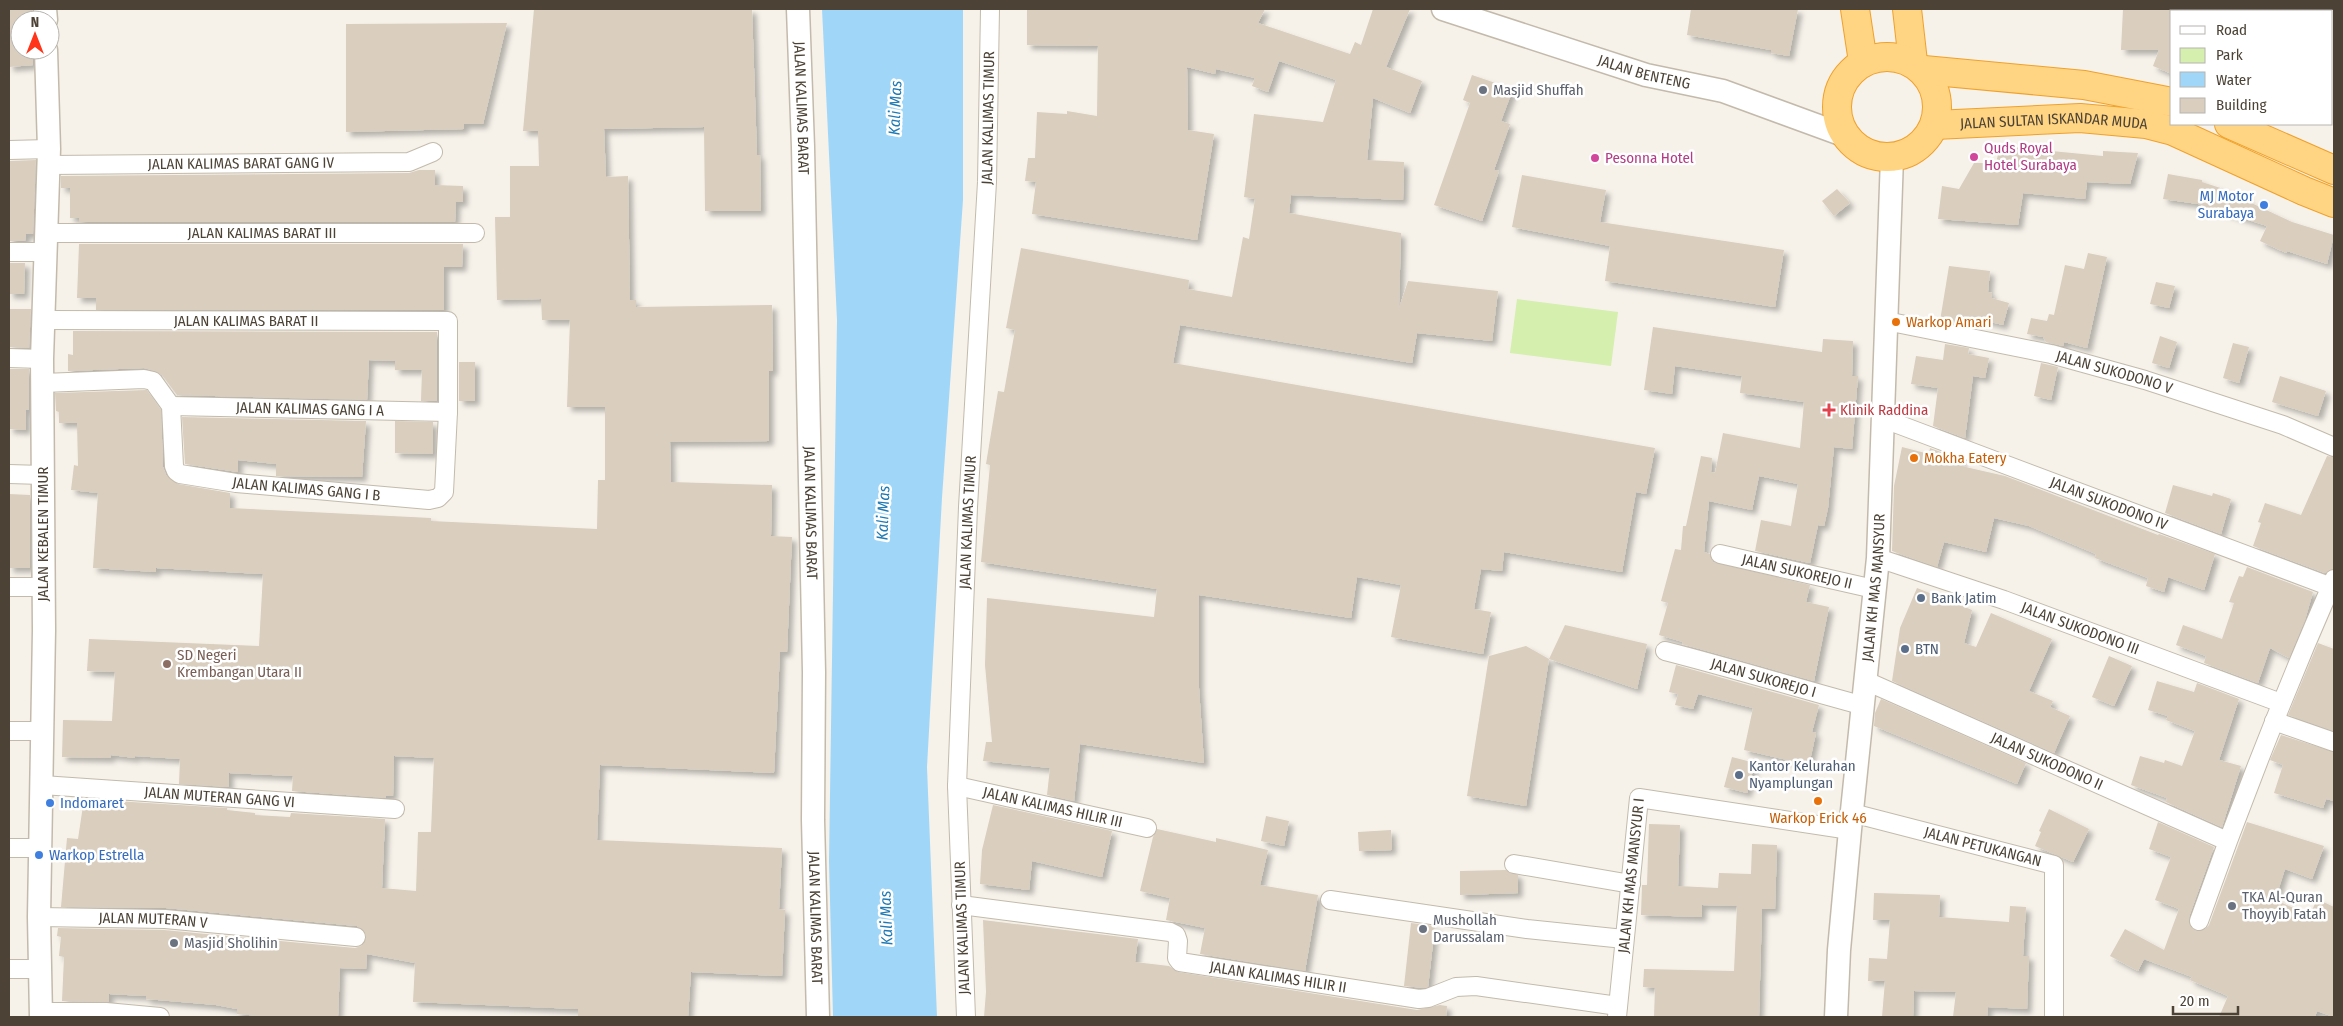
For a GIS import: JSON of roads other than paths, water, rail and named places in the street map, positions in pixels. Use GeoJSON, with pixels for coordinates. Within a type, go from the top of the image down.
{"type":"FeatureCollection","features":[{"type":"Feature","properties":{"kind":"highway"},"geometry":{"type":"LineString","coordinates":[[1855,9],[1863,62]]}},
{"type":"Feature","properties":{"kind":"highway"},"geometry":{"type":"LineString","coordinates":[[1907,9],[1918,66],[1938,96],[1935,125],[1918,148],[1892,157],[1874,156],[1858,148],[1846,136],[1837,116],[1838,95],[1847,76],[1863,62],[1888,56],[1918,66]]}},
{"type":"Feature","properties":{"kind":"highway","name":"JALAN SULTAN ISKANDAR MUDA"},"geometry":{"type":"LineString","coordinates":[[1918,66],[2084,85],[2170,102]]}},
{"type":"Feature","properties":{"kind":"highway","name":"JALAN SULTAN ISKANDAR MUDA"},"geometry":{"type":"LineString","coordinates":[[1935,125],[2080,118],[2146,124],[2174,131],[2334,203]]}},
{"type":"Feature","properties":{"kind":"highway"},"geometry":{"type":"LineString","coordinates":[[2230,125],[2334,170]]}},
{"type":"Feature","properties":{"kind":"street","name":"JALAN KALIMAS BARAT"},"geometry":{"type":"LineString","coordinates":[[798,9],[804,157],[814,663],[813,820],[818,1017]]}},
{"type":"Feature","properties":{"kind":"street","name":"JALAN KALIMAS TIMUR"},"geometry":{"type":"LineString","coordinates":[[966,1017],[957,786],[968,507],[987,182],[990,9]]}},
{"type":"Feature","properties":{"kind":"street","name":"JALAN KALIMAS TIMUR"},"geometry":{"type":"LineString","coordinates":[[989,29],[999,9]]}},
{"type":"Feature","properties":{"kind":"street","name":"JALAN BENTENG"},"geometry":{"type":"LineString","coordinates":[[1443,9],[1646,76],[1723,91],[1846,136]]}},
{"type":"Feature","properties":{"kind":"street","name":"JALAN KEBALEN TIMUR"},"geometry":{"type":"LineString","coordinates":[[41,1015],[39,917],[42,785],[42,359],[45,320],[49,157],[46,60]]}},
{"type":"Feature","properties":{"kind":"street","name":"JALAN KALIMAS BARAT GANG IV"},"geometry":{"type":"LineString","coordinates":[[9,150],[49,157],[409,162],[433,152]]}},
{"type":"Feature","properties":{"kind":"street","name":"JALAN KH MAS MANSYUR"},"geometry":{"type":"LineString","coordinates":[[1836,1017],[1839,950],[1878,558],[1892,157]]}},
{"type":"Feature","properties":{"kind":"street","name":"JALAN KALIMAS BARAT III"},"geometry":{"type":"LineString","coordinates":[[9,252],[47,242],[475,233]]}},
{"type":"Feature","properties":{"kind":"street","name":"JALAN KALIMAS BARAT II"},"geometry":{"type":"LineString","coordinates":[[45,320],[448,321],[448,412]]}},
{"type":"Feature","properties":{"kind":"street","name":"JALAN SUKODONO V"},"geometry":{"type":"LineString","coordinates":[[1886,321],[2051,354],[2145,380],[2283,425],[2334,447]]}},
{"type":"Feature","properties":{"kind":"street"},"geometry":{"type":"LineString","coordinates":[[9,358],[42,359]]}},
{"type":"Feature","properties":{"kind":"street"},"geometry":{"type":"LineString","coordinates":[[43,383],[144,379],[153,381],[171,406]]}},
{"type":"Feature","properties":{"kind":"street","name":"JALAN KALIMAS GANG I A"},"geometry":{"type":"LineString","coordinates":[[171,406],[448,412]]}},
{"type":"Feature","properties":{"kind":"street","name":"JALAN KALIMAS GANG I B"},"geometry":{"type":"LineString","coordinates":[[171,406],[176,471],[180,474],[236,483],[429,500],[438,498],[444,492],[448,412]]}},
{"type":"Feature","properties":{"kind":"street","name":"JALAN SUKODONO IV"},"geometry":{"type":"LineString","coordinates":[[1884,419],[2333,584]]}},
{"type":"Feature","properties":{"kind":"street"},"geometry":{"type":"LineString","coordinates":[[9,474],[42,475]]}},
{"type":"Feature","properties":{"kind":"street","name":"JALAN SUKOREJO II"},"geometry":{"type":"LineString","coordinates":[[1720,554],[1874,589]]}},
{"type":"Feature","properties":{"kind":"street","name":"JALAN SUKODONO III"},"geometry":{"type":"LineString","coordinates":[[1878,558],[2004,600],[2281,703]]}},
{"type":"Feature","properties":{"kind":"street"},"geometry":{"type":"LineString","coordinates":[[2199,921],[2227,841],[2281,703],[2333,584]]}},
{"type":"Feature","properties":{"kind":"street"},"geometry":{"type":"LineString","coordinates":[[9,587],[43,587]]}},
{"type":"Feature","properties":{"kind":"street","name":"JALAN SUKOREJO I"},"geometry":{"type":"LineString","coordinates":[[1665,651],[1748,672],[1764,679],[1864,706]]}},
{"type":"Feature","properties":{"kind":"street","name":"JALAN SUKODONO II"},"geometry":{"type":"LineString","coordinates":[[1866,681],[2227,841]]}},
{"type":"Feature","properties":{"kind":"street"},"geometry":{"type":"LineString","coordinates":[[2274,721],[2334,742]]}},
{"type":"Feature","properties":{"kind":"street"},"geometry":{"type":"LineString","coordinates":[[9,731],[42,731]]}},
{"type":"Feature","properties":{"kind":"street","name":"JALAN MUTERAN GANG VI"},"geometry":{"type":"LineString","coordinates":[[42,785],[395,809]]}},
{"type":"Feature","properties":{"kind":"street","name":"JALAN KALIMAS HILIR III"},"geometry":{"type":"LineString","coordinates":[[957,786],[1147,828]]}},
{"type":"Feature","properties":{"kind":"street","name":"JALAN KH MAS MANSYUR I"},"geometry":{"type":"LineString","coordinates":[[1617,1012],[1638,800],[1641,797],[1851,821]]}},
{"type":"Feature","properties":{"kind":"street","name":"JALAN PETUKANGAN"},"geometry":{"type":"LineString","coordinates":[[1851,821],[2054,865],[2054,1017]]}},
{"type":"Feature","properties":{"kind":"street"},"geometry":{"type":"LineString","coordinates":[[9,848],[40,848]]}},
{"type":"Feature","properties":{"kind":"street"},"geometry":{"type":"LineString","coordinates":[[1514,864],[1630,884]]}},
{"type":"Feature","properties":{"kind":"street"},"geometry":{"type":"LineString","coordinates":[[1330,900],[1527,929],[1624,939]]}},
{"type":"Feature","properties":{"kind":"street","name":"JALAN KALIMAS HILIR II"},"geometry":{"type":"LineString","coordinates":[[961,905],[1170,932],[1178,938],[1178,960],[1189,963],[1420,999],[1428,998],[1456,987],[1476,986],[1617,1012]]}},
{"type":"Feature","properties":{"kind":"street","name":"JALAN MUTERAN V"},"geometry":{"type":"LineString","coordinates":[[39,917],[165,919],[356,937]]}},
{"type":"Feature","properties":{"kind":"street"},"geometry":{"type":"LineString","coordinates":[[9,969],[40,969]]}},
{"type":"Feature","properties":{"kind":"street"},"geometry":{"type":"LineString","coordinates":[[41,1015],[106,1012],[160,1017]]}},
{"type":"Feature","properties":{"kind":"water","name":"Kali Mas"},"geometry":{"type":"Polygon","coordinates":[[[822,9],[963,9],[963,200],[942,498],[927,767],[937,1017],[833,1017],[829,862],[837,320],[822,9]]]}},
{"type":"Feature","properties":{"kind":"place","name":"Masjid Shuffah"},"geometry":{"type":"Point","coordinates":[1483,90]}},
{"type":"Feature","properties":{"kind":"place","name":"Quds Royal Hotel Surabaya"},"geometry":{"type":"Point","coordinates":[1974,157]}},
{"type":"Feature","properties":{"kind":"place","name":"Pesonna Hotel"},"geometry":{"type":"Point","coordinates":[1595,158]}},
{"type":"Feature","properties":{"kind":"place","name":"MJ Motor Surabaya"},"geometry":{"type":"Point","coordinates":[2264,205]}},
{"type":"Feature","properties":{"kind":"place","name":"Warkop Amari"},"geometry":{"type":"Point","coordinates":[1896,322]}},
{"type":"Feature","properties":{"kind":"place","name":"Klinik Raddina"},"geometry":{"type":"Point","coordinates":[1829,410]}},
{"type":"Feature","properties":{"kind":"place","name":"Mokha Eatery"},"geometry":{"type":"Point","coordinates":[1914,458]}},
{"type":"Feature","properties":{"kind":"place","name":"Bank Jatim"},"geometry":{"type":"Point","coordinates":[1921,598]}},
{"type":"Feature","properties":{"kind":"place","name":"BTN"},"geometry":{"type":"Point","coordinates":[1905,649]}},
{"type":"Feature","properties":{"kind":"place","name":"SD Negeri Krembangan Utara II"},"geometry":{"type":"Point","coordinates":[167,664]}},
{"type":"Feature","properties":{"kind":"place","name":"Kantor Kelurahan Nyamplungan"},"geometry":{"type":"Point","coordinates":[1739,775]}},
{"type":"Feature","properties":{"kind":"place","name":"Warkop Erick 46"},"geometry":{"type":"Point","coordinates":[1818,801]}},
{"type":"Feature","properties":{"kind":"place","name":"Indomaret"},"geometry":{"type":"Point","coordinates":[50,803]}},
{"type":"Feature","properties":{"kind":"place","name":"Warkop Estrella"},"geometry":{"type":"Point","coordinates":[39,855]}},
{"type":"Feature","properties":{"kind":"place","name":"TKA Al-Quran Thoyyib Fatah"},"geometry":{"type":"Point","coordinates":[2232,906]}},
{"type":"Feature","properties":{"kind":"place","name":"Mushollah Darussalam"},"geometry":{"type":"Point","coordinates":[1423,929]}},
{"type":"Feature","properties":{"kind":"place","name":"Masjid Sholihin"},"geometry":{"type":"Point","coordinates":[174,943]}}]}
